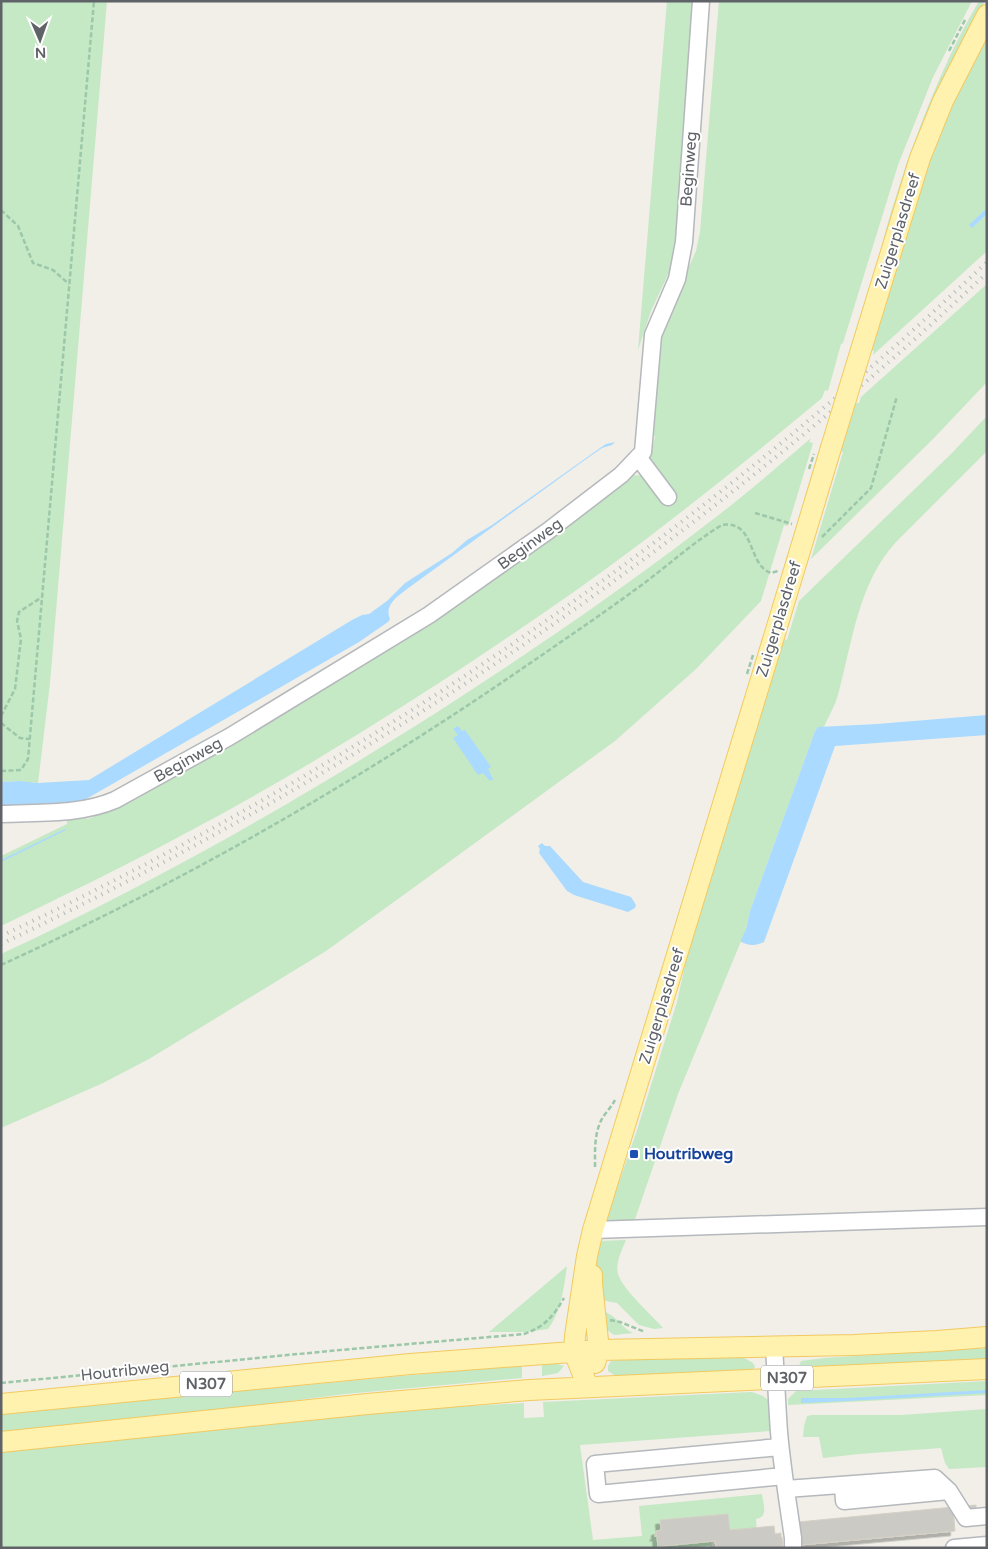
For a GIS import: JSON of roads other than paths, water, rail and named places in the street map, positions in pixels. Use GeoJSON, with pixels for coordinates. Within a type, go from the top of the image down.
{"type":"FeatureCollection","features":[{"type":"Feature","properties":{"kind":"main road","name":"Zuigerplasdreef"},"geometry":{"type":"LineString","coordinates":[[588,1387],[574,1352],[586,1320],[592,1284],[593,1230],[920,158],[943,101],[987,15]]}},
{"type":"Feature","properties":{"kind":"main road","name":"Zuigerplasdreef"},"geometry":{"type":"LineString","coordinates":[[586,1320],[599,1350],[588,1387]]}},
{"type":"Feature","properties":{"kind":"main road","name":"Houtribweg"},"geometry":{"type":"LineString","coordinates":[[1,1404],[410,1364],[599,1350],[774,1348],[928,1342],[987,1337]]}},
{"type":"Feature","properties":{"kind":"main road","name":"N307"},"geometry":{"type":"LineString","coordinates":[[1,1442],[366,1404],[530,1390],[987,1369]]}},
{"type":"Feature","properties":{"kind":"street","name":"Beginweg"},"geometry":{"type":"LineString","coordinates":[[1,814],[85,809],[104,805],[229,737],[429,615],[592,498],[621,475],[643,452],[653,335],[677,279],[684,242],[701,1]]}},
{"type":"Feature","properties":{"kind":"street"},"geometry":{"type":"LineString","coordinates":[[638,457],[668,497]]}},
{"type":"Feature","properties":{"kind":"street"},"geometry":{"type":"LineString","coordinates":[[593,1230],[987,1218]]}},
{"type":"Feature","properties":{"kind":"street"},"geometry":{"type":"LineString","coordinates":[[774,1348],[780,1439],[793,1543]]}},
{"type":"Feature","properties":{"kind":"street"},"geometry":{"type":"LineString","coordinates":[[780,1439],[595,1464],[598,1494],[785,1483],[843,1485],[935,1478],[949,1491],[966,1518],[987,1516]]}},
{"type":"Feature","properties":{"kind":"street"},"geometry":{"type":"LineString","coordinates":[[954,1548],[987,1545]]}},
{"type":"Feature","properties":{"kind":"water"},"geometry":{"type":"Polygon","coordinates":[[[987,208],[987,214],[972,228],[969,225],[987,208]]]}},
{"type":"Feature","properties":{"kind":"water"},"geometry":{"type":"Polygon","coordinates":[[[615,442],[602,448],[582,462],[407,589],[390,605],[390,619],[388,622],[359,642],[81,802],[1,807],[1,782],[20,781],[38,783],[89,780],[352,620],[369,614],[387,601],[405,583],[452,553],[467,540],[492,525],[600,448],[615,442]]]}},
{"type":"Feature","properties":{"kind":"water"},"geometry":{"type":"Polygon","coordinates":[[[987,715],[987,735],[835,746],[764,942],[752,945],[741,942],[750,911],[818,727],[987,715]]]}},
{"type":"Feature","properties":{"kind":"water"},"geometry":{"type":"Polygon","coordinates":[[[458,726],[462,731],[465,730],[491,767],[488,769],[493,779],[490,781],[483,773],[478,775],[453,738],[458,735],[453,729],[458,726]]]}},
{"type":"Feature","properties":{"kind":"water"},"geometry":{"type":"Polygon","coordinates":[[[66,830],[1,862],[1,860],[66,830]]]}},
{"type":"Feature","properties":{"kind":"water"},"geometry":{"type":"Polygon","coordinates":[[[542,843],[545,846],[550,846],[583,882],[631,897],[636,905],[635,908],[628,912],[574,895],[567,891],[539,853],[540,849],[538,846],[542,843]]]}},
{"type":"Feature","properties":{"kind":"water"},"geometry":{"type":"Polygon","coordinates":[[[987,1390],[987,1393],[801,1403],[801,1398],[847,1398],[987,1390]]]}},
{"type":"Feature","properties":{"kind":"railway"},"geometry":{"type":"LineString","coordinates":[[1,936],[135,869],[267,797],[396,720],[521,638],[643,551],[762,459],[876,363],[987,262]]}},
{"type":"Feature","properties":{"kind":"railway"},"geometry":{"type":"LineString","coordinates":[[1,944],[135,877],[266,806],[395,729],[520,647],[642,561],[761,469],[876,373],[987,273]]}},
{"type":"Feature","properties":{"kind":"place","name":"Houtribweg"},"geometry":{"type":"Point","coordinates":[634,1154]}}]}
